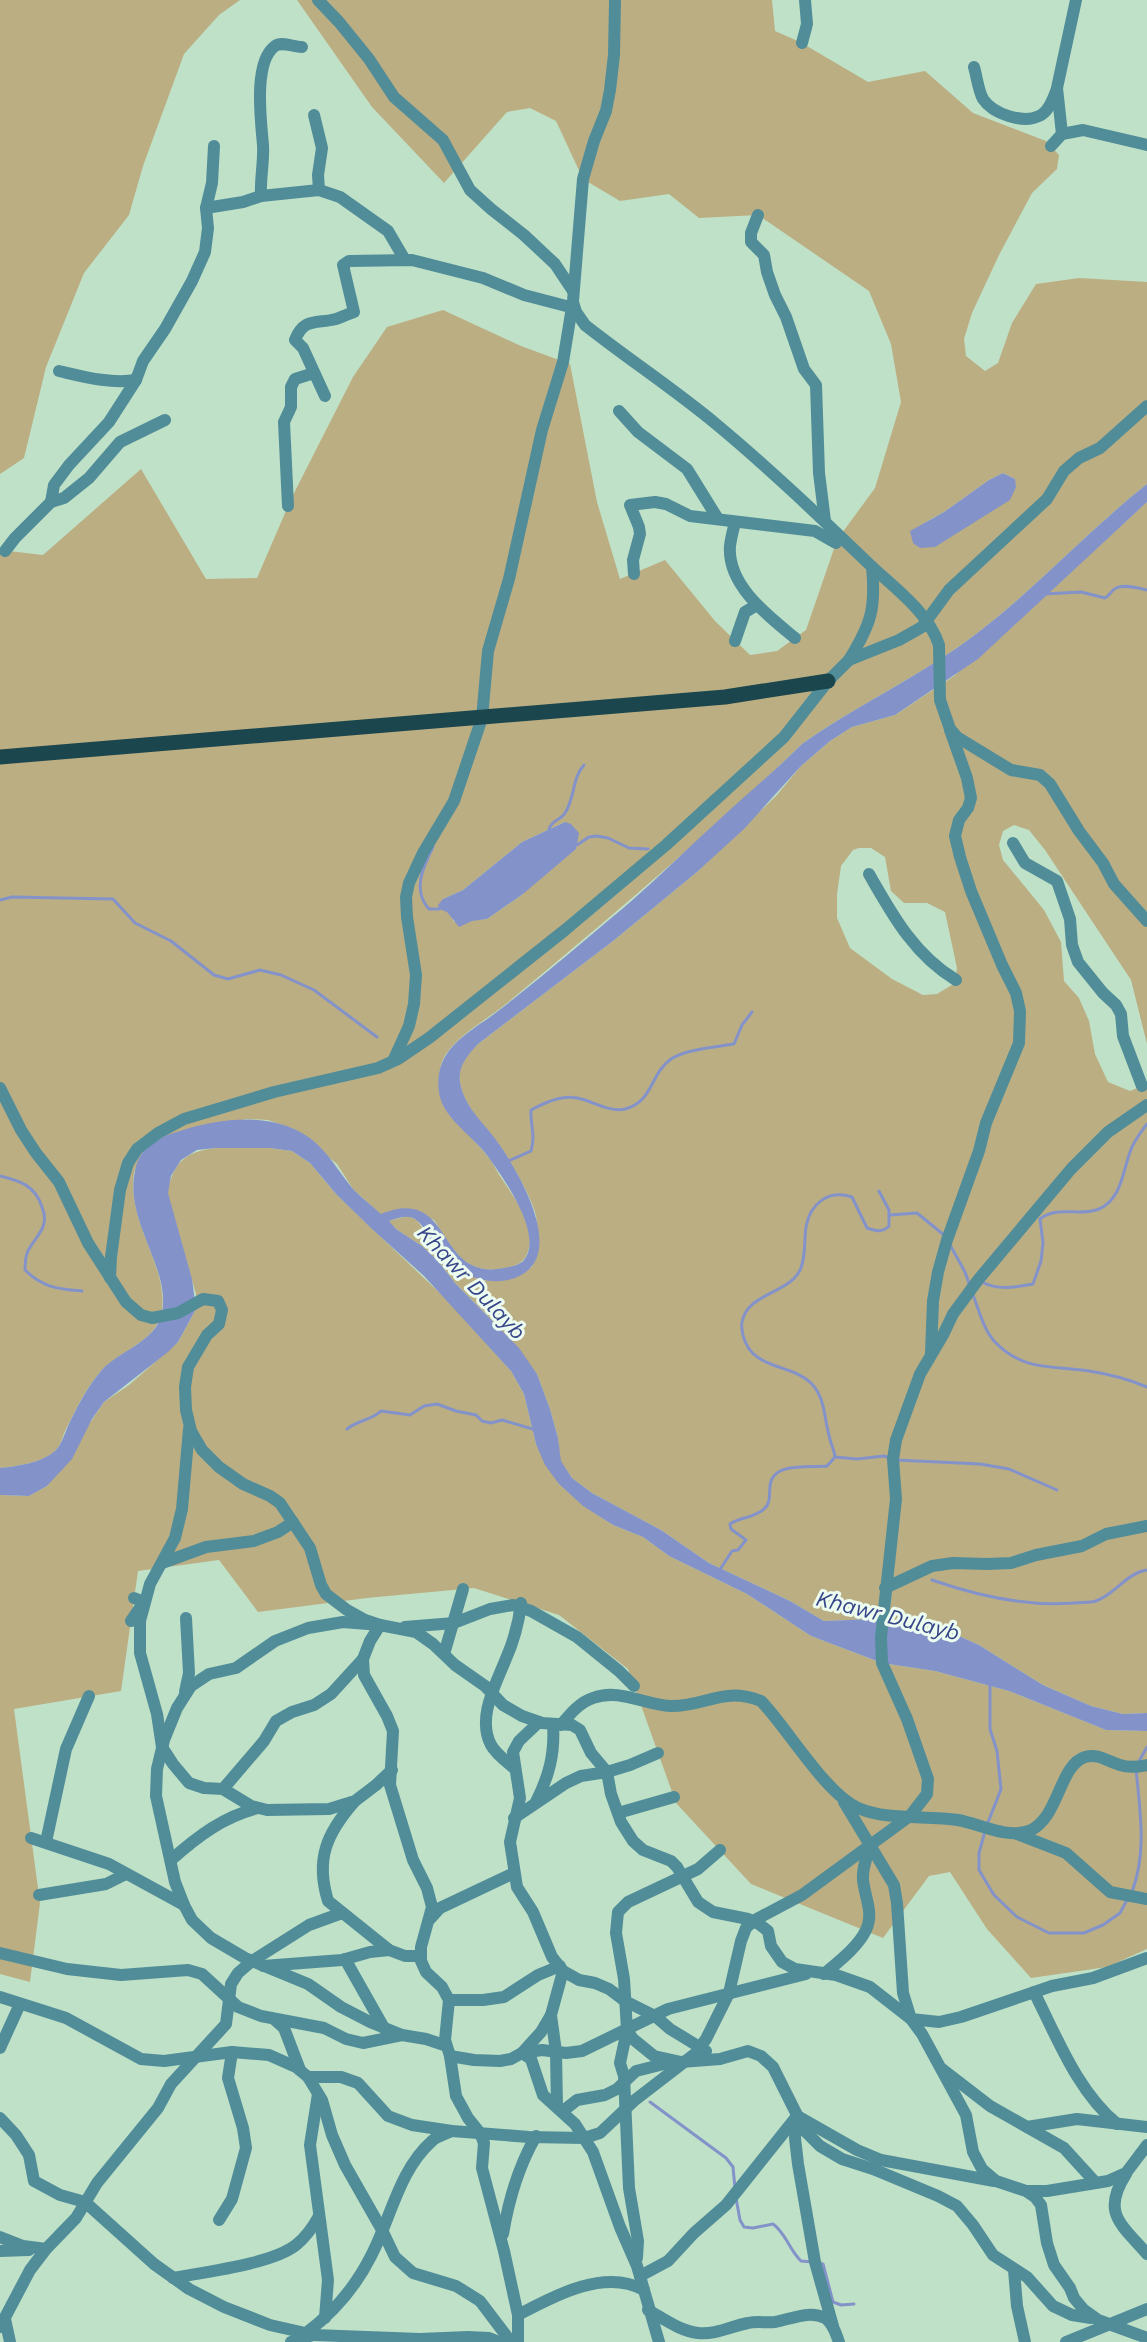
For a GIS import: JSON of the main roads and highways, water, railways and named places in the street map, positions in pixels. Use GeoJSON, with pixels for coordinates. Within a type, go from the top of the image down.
{"type":"FeatureCollection","features":[{"type":"Feature","properties":{"kind":"main road"},"geometry":{"type":"LineString","coordinates":[[0,757],[725,697],[828,681]]}},
{"type":"Feature","properties":{"kind":"water"},"geometry":{"type":"Polygon","coordinates":[[[1003,473],[1015,479],[1016,487],[1010,500],[935,547],[920,548],[913,543],[910,531],[944,512],[989,480],[1003,473]]]}},
{"type":"Feature","properties":{"kind":"water"},"geometry":{"type":"Polygon","coordinates":[[[1147,484],[1147,502],[978,659],[895,715],[852,727],[830,741],[801,766],[744,829],[697,872],[613,941],[478,1044],[470,1054],[463,1063],[460,1074],[464,1095],[472,1110],[499,1144],[517,1172],[534,1210],[539,1247],[535,1262],[523,1274],[512,1279],[489,1281],[466,1274],[446,1261],[415,1219],[405,1217],[389,1221],[438,1261],[455,1283],[519,1348],[537,1374],[558,1438],[561,1461],[572,1478],[592,1493],[661,1530],[709,1563],[790,1601],[824,1621],[872,1619],[950,1632],[979,1645],[1043,1685],[1091,1706],[1123,1714],[1147,1713],[1147,1731],[1106,1730],[1009,1691],[935,1671],[882,1663],[811,1636],[747,1594],[669,1556],[643,1537],[613,1525],[583,1506],[559,1484],[545,1465],[536,1444],[524,1394],[511,1371],[424,1276],[337,1195],[310,1163],[292,1151],[270,1148],[216,1148],[197,1150],[181,1160],[171,1176],[168,1193],[192,1279],[196,1309],[178,1342],[104,1402],[92,1419],[72,1459],[47,1486],[29,1496],[0,1495],[0,1468],[37,1461],[56,1450],[79,1404],[96,1377],[108,1364],[145,1339],[158,1323],[162,1313],[163,1296],[160,1279],[141,1226],[133,1190],[135,1171],[141,1154],[159,1139],[183,1130],[235,1120],[253,1120],[287,1126],[303,1133],[317,1144],[354,1190],[381,1214],[405,1208],[422,1212],[434,1222],[466,1261],[482,1268],[504,1268],[522,1262],[529,1249],[529,1236],[520,1208],[489,1158],[446,1111],[440,1099],[438,1078],[446,1054],[459,1040],[531,985],[628,904],[802,744],[948,654],[992,622],[1147,484]]]}},
{"type":"Feature","properties":{"kind":"water"},"geometry":{"type":"Polygon","coordinates":[[[565,822],[571,824],[579,833],[576,849],[523,894],[487,919],[472,921],[459,927],[447,912],[439,909],[438,905],[443,899],[463,890],[522,842],[565,822]]]}},
{"type":"Feature","properties":{"kind":"waterway"},"geometry":{"type":"LineString","coordinates":[[1044,594],[1081,592],[1105,598],[1114,589],[1123,586],[1147,590]]}},
{"type":"Feature","properties":{"kind":"waterway"},"geometry":{"type":"LineString","coordinates":[[549,829],[568,807],[577,776],[584,765]]}},
{"type":"Feature","properties":{"kind":"waterway"},"geometry":{"type":"LineString","coordinates":[[577,845],[589,837],[597,836],[608,838],[629,848],[648,849]]}},
{"type":"Feature","properties":{"kind":"waterway"},"geometry":{"type":"LineString","coordinates":[[433,847],[423,870],[420,886],[424,902],[429,909],[439,909]]}},
{"type":"Feature","properties":{"kind":"waterway"},"geometry":{"type":"LineString","coordinates":[[0,900],[12,897],[113,899],[135,923],[171,941],[214,975],[228,979],[260,970],[281,975],[314,990],[377,1037]]}},
{"type":"Feature","properties":{"kind":"waterway"},"geometry":{"type":"LineString","coordinates":[[506,1162],[531,1151],[533,1139],[531,1110],[550,1101],[571,1097],[605,1107],[625,1109],[641,1100],[664,1065],[671,1059],[693,1051],[734,1044],[742,1025],[752,1012]]}},
{"type":"Feature","properties":{"kind":"waterway"},"geometry":{"type":"LineString","coordinates":[[982,1282],[1001,1287],[1033,1284],[1041,1261],[1043,1243],[1040,1219],[1054,1213],[1092,1211],[1106,1205],[1117,1192],[1131,1148],[1147,1124]]}},
{"type":"Feature","properties":{"kind":"waterway"},"geometry":{"type":"LineString","coordinates":[[0,1176],[20,1182],[31,1189],[44,1212],[45,1220],[28,1251],[25,1270],[45,1284],[82,1291]]}},
{"type":"Feature","properties":{"kind":"waterway"},"geometry":{"type":"LineString","coordinates":[[719,1571],[732,1551],[738,1550],[746,1540],[731,1529],[730,1524],[756,1514],[766,1507],[769,1502],[772,1479],[777,1473],[784,1469],[827,1466],[835,1457],[822,1401],[816,1389],[802,1377],[772,1365],[754,1354],[747,1346],[743,1335],[742,1324],[745,1313],[751,1305],[785,1285],[799,1272],[803,1262],[808,1219],[816,1205],[822,1200],[835,1195],[852,1197],[867,1228],[879,1231],[889,1226],[889,1210],[879,1191]]}},
{"type":"Feature","properties":{"kind":"waterway"},"geometry":{"type":"LineString","coordinates":[[890,1215],[917,1213],[944,1235]]}},
{"type":"Feature","properties":{"kind":"waterway"},"geometry":{"type":"LineString","coordinates":[[949,1243],[970,1286]]}},
{"type":"Feature","properties":{"kind":"waterway"},"geometry":{"type":"LineString","coordinates":[[973,1295],[990,1336],[1016,1358],[1027,1363],[1104,1374],[1147,1387]]}},
{"type":"Feature","properties":{"kind":"waterway"},"geometry":{"type":"LineString","coordinates":[[347,1429],[381,1411],[410,1415],[424,1406],[437,1404],[476,1415],[482,1421],[491,1423],[502,1420],[536,1430]]}},
{"type":"Feature","properties":{"kind":"waterway"},"geometry":{"type":"LineString","coordinates":[[835,1457],[857,1459],[884,1456],[890,1458]]}},
{"type":"Feature","properties":{"kind":"waterway"},"geometry":{"type":"LineString","coordinates":[[896,1460],[980,1464],[1009,1469],[1057,1490]]}},
{"type":"Feature","properties":{"kind":"waterway"},"geometry":{"type":"LineString","coordinates":[[932,1580],[1002,1599],[1055,1604],[1096,1601],[1133,1575],[1147,1570]]}},
{"type":"Feature","properties":{"kind":"waterway"},"geometry":{"type":"LineString","coordinates":[[987,1825],[1001,1789],[997,1751],[990,1729],[990,1683]]}},
{"type":"Feature","properties":{"kind":"waterway"},"geometry":{"type":"LineString","coordinates":[[1138,1763],[1147,1747]]}},
{"type":"Feature","properties":{"kind":"waterway"},"geometry":{"type":"LineString","coordinates":[[1132,1892],[1137,1877],[1141,1847],[1136,1769]]}},
{"type":"Feature","properties":{"kind":"waterway"},"geometry":{"type":"LineString","coordinates":[[985,1831],[979,1853],[979,1870],[994,1895],[1017,1917],[1049,1933],[1084,1933],[1103,1925],[1120,1913],[1127,1900]]}},
{"type":"Feature","properties":{"kind":"waterway"},"geometry":{"type":"LineString","coordinates":[[650,2102],[726,2158],[733,2167],[735,2188]]}},
{"type":"Feature","properties":{"kind":"waterway"},"geometry":{"type":"LineString","coordinates":[[736,2198],[740,2220],[744,2227],[753,2228],[773,2224],[801,2261],[813,2262]]}},
{"type":"Feature","properties":{"kind":"waterway"},"geometry":{"type":"LineString","coordinates":[[819,2263],[823,2264],[833,2302],[841,2305],[854,2304]]}},
{"type":"Feature","properties":{"kind":"water label","name":"Khawr Dulayb"},"geometry":{"type":"Point","coordinates":[472,1282]}},
{"type":"Feature","properties":{"kind":"water label","name":"Khawr Dulayb"},"geometry":{"type":"Point","coordinates":[888,1615]}}]}
